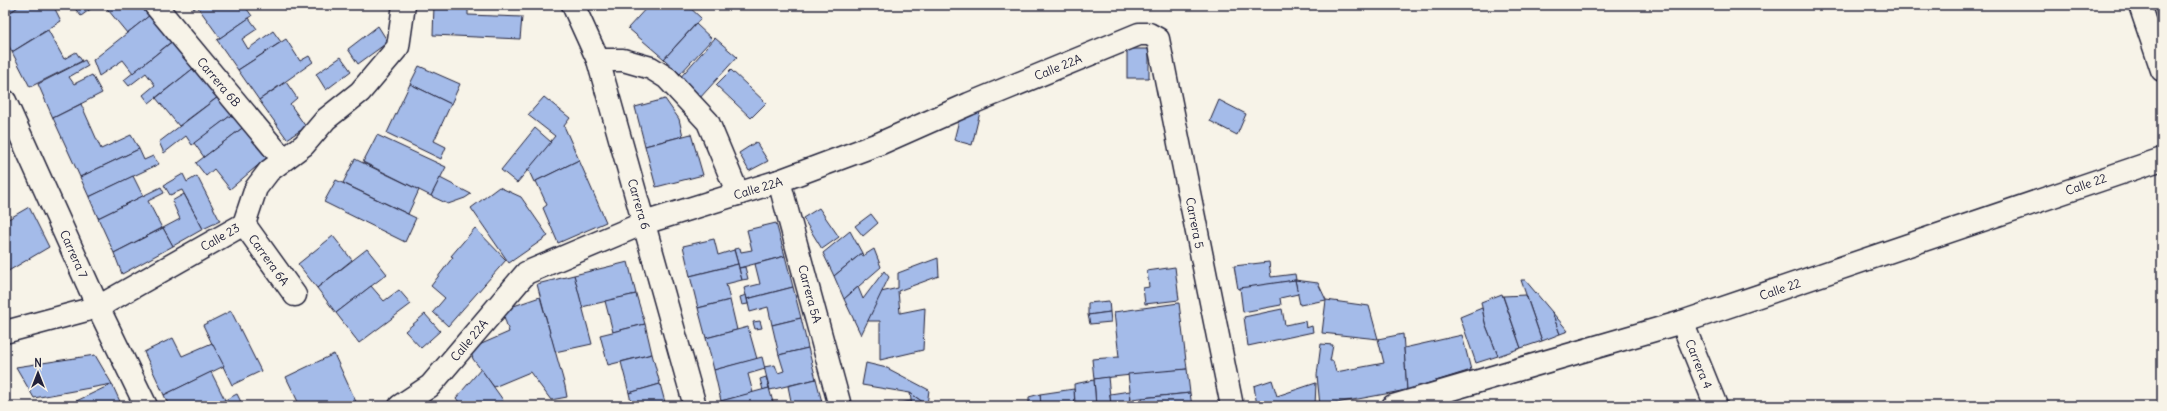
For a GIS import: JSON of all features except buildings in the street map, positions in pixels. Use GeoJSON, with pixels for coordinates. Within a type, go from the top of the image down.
{"type":"FeatureCollection","features":[{"type":"Feature","properties":{"kind":"street","name":"Carrera 6B"},"geometry":{"type":"LineString","coordinates":[[155,5],[283,159]]}},
{"type":"Feature","properties":{"kind":"street","name":"Calle 23"},"geometry":{"type":"LineString","coordinates":[[5,332],[98,307],[244,224],[256,188],[269,171],[304,144],[326,119],[360,92],[398,47],[404,5]]}},
{"type":"Feature","properties":{"kind":"street","name":"Carrera 6"},"geometry":{"type":"LineString","coordinates":[[573,5],[598,60],[695,406]]}},
{"type":"Feature","properties":{"kind":"street"},"geometry":{"type":"LineString","coordinates":[[2140,5],[2162,70]]}},
{"type":"Feature","properties":{"kind":"street","name":"Calle 22A"},"geometry":{"type":"LineString","coordinates":[[400,406],[430,386],[526,273],[644,223],[779,181],[881,143],[969,104],[1135,35],[1149,34],[1158,39]]}},
{"type":"Feature","properties":{"kind":"street","name":"Carrera 5"},"geometry":{"type":"LineString","coordinates":[[1158,39],[1232,406]]}},
{"type":"Feature","properties":{"kind":"street"},"geometry":{"type":"LineString","coordinates":[[598,60],[623,60],[651,68],[667,78],[708,122],[738,194]]}},
{"type":"Feature","properties":{"kind":"street","name":"Carrera 7"},"geometry":{"type":"LineString","coordinates":[[5,101],[98,307],[146,406]]}},
{"type":"Feature","properties":{"kind":"street","name":"Calle 22"},"geometry":{"type":"LineString","coordinates":[[1393,406],[1682,322],[2162,159]]}},
{"type":"Feature","properties":{"kind":"street","name":"Carrera 5A"},"geometry":{"type":"LineString","coordinates":[[779,181],[840,406]]}},
{"type":"Feature","properties":{"kind":"street","name":"Carrera 6A"},"geometry":{"type":"LineString","coordinates":[[244,224],[295,296]]}},
{"type":"Feature","properties":{"kind":"street","name":"Carrera 4"},"geometry":{"type":"LineString","coordinates":[[1682,322],[1716,406]]}}]}
